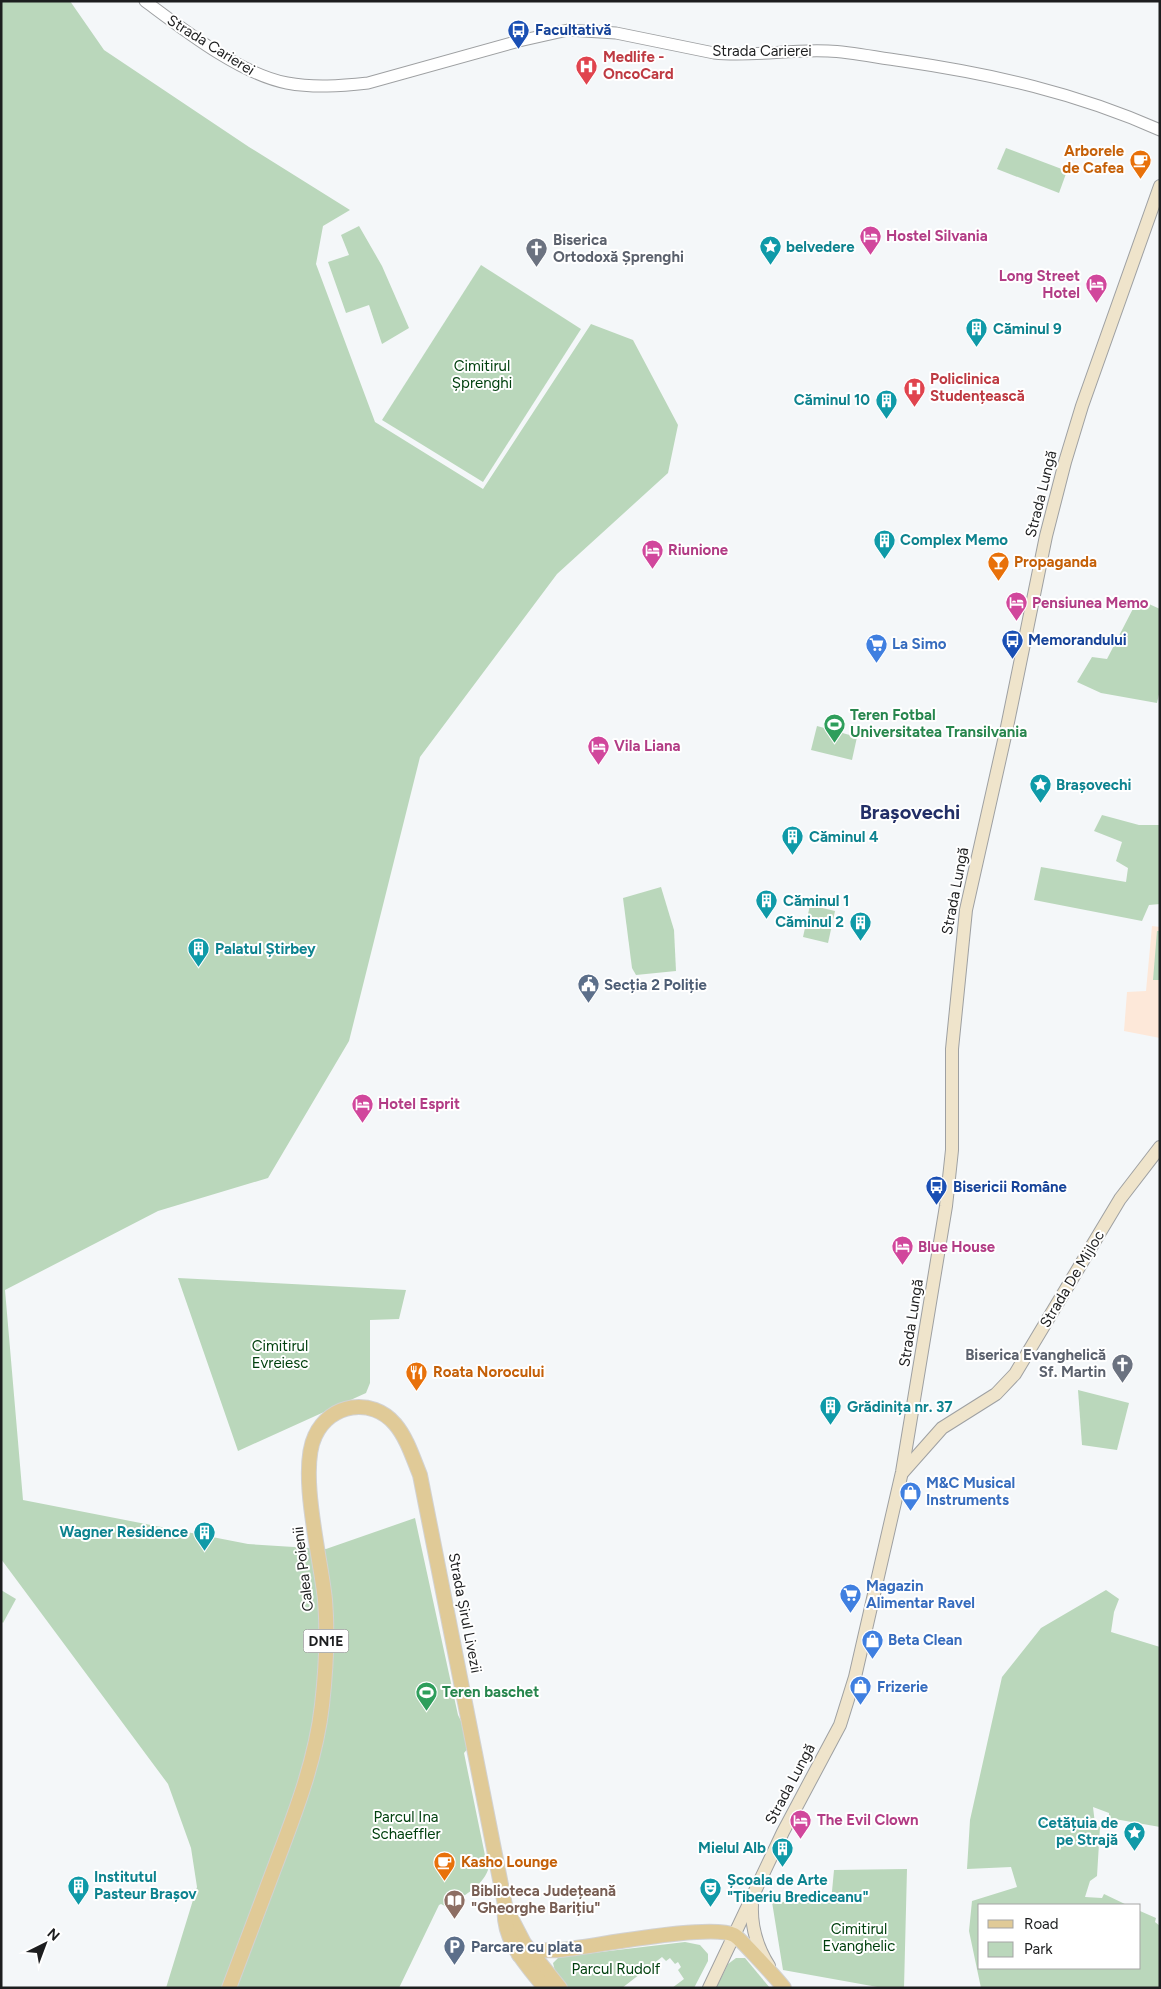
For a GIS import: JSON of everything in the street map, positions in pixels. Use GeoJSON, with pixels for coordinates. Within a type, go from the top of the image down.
{"type":"FeatureCollection","features":[{"type":"Feature","properties":{"kind":"main road","name":"Strada Lungă"},"geometry":{"type":"LineString","coordinates":[[709,1988],[783,1832],[845,1713],[855,1677],[902,1472],[932,1302],[951,1169],[952,1049],[966,910],[1046,536],[1065,462],[1082,406],[1160,186]]}},
{"type":"Feature","properties":{"kind":"main road","name":"Strada De Mijloc"},"geometry":{"type":"LineString","coordinates":[[930,1439],[957,1418],[996,1394],[1015,1374],[1120,1199],[1160,1147]]}},
{"type":"Feature","properties":{"kind":"main road","name":"Calea Poienii"},"geometry":{"type":"LineString","coordinates":[[229,1988],[300,1802],[320,1724],[325,1679],[326,1628],[308,1479],[309,1461],[314,1437],[322,1422],[336,1412],[352,1407],[372,1409],[390,1418],[397,1426],[420,1475]]}},
{"type":"Feature","properties":{"kind":"main road"},"geometry":{"type":"LineString","coordinates":[[911,1421],[930,1439]]}},
{"type":"Feature","properties":{"kind":"main road","name":"Strada Lungă"},"geometry":{"type":"LineString","coordinates":[[902,1472],[930,1439]]}},
{"type":"Feature","properties":{"kind":"main road","name":"Strada Șirul Livezii"},"geometry":{"type":"LineString","coordinates":[[420,1475],[505,1905],[508,1936],[524,1953]]}},
{"type":"Feature","properties":{"kind":"main road"},"geometry":{"type":"LineString","coordinates":[[752,1898],[752,1926],[760,1950],[784,1988]]}},
{"type":"Feature","properties":{"kind":"main road"},"geometry":{"type":"LineString","coordinates":[[524,1953],[678,1934],[714,1933],[734,1935],[763,1966],[773,1972]]}},
{"type":"Feature","properties":{"kind":"main road"},"geometry":{"type":"LineString","coordinates":[[539,1970],[560,1950]]}},
{"type":"Feature","properties":{"kind":"main road","name":"DN1E"},"geometry":{"type":"LineString","coordinates":[[524,1953],[539,1970],[560,1988]]}},
{"type":"Feature","properties":{"kind":"main road","name":"DN1E"},"geometry":{"type":"LineString","coordinates":[[539,1970],[544,1988]]}},
{"type":"Feature","properties":{"kind":"street","name":"Strada Carierei"},"geometry":{"type":"LineString","coordinates":[[145,1],[242,66],[270,79],[302,86],[342,86],[368,83],[552,33],[600,31],[731,55],[826,51],[955,68],[996,76],[1068,95],[1122,113],[1160,130]]}},
{"type":"Feature","properties":{"kind":"shaded area"},"geometry":{"type":"Polygon","coordinates":[[[1152,926],[1160,927],[1160,1038],[1124,1031],[1127,992],[1146,991],[1152,926]]]}},
{"type":"Feature","properties":{"kind":"green space","name":"Parcul Ina Schaeffler"},"geometry":{"type":"Polygon","coordinates":[[[1,1],[70,1],[104,50],[249,147],[350,210],[323,226],[316,264],[375,422],[483,489],[591,324],[633,340],[678,425],[668,473],[557,574],[420,757],[349,1041],[268,1178],[158,1211],[5,1290],[23,1500],[248,1544],[326,1549],[415,1518],[458,1715],[467,1733],[470,1746],[464,1753],[488,1870],[481,1882],[465,1895],[447,1907],[439,1905],[399,1988],[166,1988],[197,1887],[191,1848],[168,1784],[1,1559],[1,1]]]}},
{"type":"Feature","properties":{"kind":"green space"},"geometry":{"type":"Polygon","coordinates":[[[1006,148],[1067,171],[1059,193],[997,169],[1006,148]]]}},
{"type":"Feature","properties":{"kind":"green space"},"geometry":{"type":"Polygon","coordinates":[[[359,226],[382,266],[409,328],[382,344],[369,305],[346,313],[328,262],[349,255],[341,235],[359,226]]]}},
{"type":"Feature","properties":{"kind":"green space","name":"Cimitirul Șprenghi"},"geometry":{"type":"Polygon","coordinates":[[[481,265],[581,329],[483,482],[382,420],[481,265]]]}},
{"type":"Feature","properties":{"kind":"green space"},"geometry":{"type":"Polygon","coordinates":[[[1138,599],[1160,609],[1160,690],[1157,703],[1101,693],[1077,682],[1092,657],[1107,659],[1138,599]]]}},
{"type":"Feature","properties":{"kind":"green space","name":"Teren Fotbal Universitatea Transilvania"},"geometry":{"type":"Polygon","coordinates":[[[817,726],[857,737],[852,760],[811,750],[817,726]]]}},
{"type":"Feature","properties":{"kind":"green space"},"geometry":{"type":"Polygon","coordinates":[[[1102,815],[1139,825],[1160,825],[1160,904],[1149,905],[1142,921],[1034,900],[1041,867],[1126,882],[1128,868],[1116,861],[1122,842],[1094,831],[1102,815]]]}},
{"type":"Feature","properties":{"kind":"green space"},"geometry":{"type":"Polygon","coordinates":[[[661,887],[674,930],[676,971],[636,975],[632,968],[623,898],[661,887]]]}},
{"type":"Feature","properties":{"kind":"green space"},"geometry":{"type":"Polygon","coordinates":[[[810,905],[835,911],[828,943],[803,937],[810,905]]]}},
{"type":"Feature","properties":{"kind":"green space"},"geometry":{"type":"Polygon","coordinates":[[[1157,931],[1160,931],[1160,980],[1153,980],[1157,931]]]}},
{"type":"Feature","properties":{"kind":"green space","name":"Cimitirul Evreiesc"},"geometry":{"type":"Polygon","coordinates":[[[178,1278],[406,1290],[399,1319],[370,1320],[370,1383],[366,1393],[238,1451],[178,1278]]]}},
{"type":"Feature","properties":{"kind":"green space"},"geometry":{"type":"Polygon","coordinates":[[[1078,1390],[1129,1403],[1117,1450],[1082,1445],[1078,1390]]]}},
{"type":"Feature","properties":{"kind":"green space"},"geometry":{"type":"Polygon","coordinates":[[[1,1590],[16,1599],[3,1623],[1,1621],[1,1590]]]}},
{"type":"Feature","properties":{"kind":"green space"},"geometry":{"type":"Polygon","coordinates":[[[1106,1590],[1119,1599],[1114,1612],[1111,1632],[1160,1647],[1160,1827],[1109,1818],[1109,1813],[1093,1807],[1095,1824],[1100,1827],[1097,1876],[1090,1881],[1085,1897],[1102,1898],[1104,1894],[1125,1904],[978,1904],[978,1969],[1141,1969],[1141,1911],[1156,1918],[1155,1922],[1160,1926],[1160,1988],[981,1988],[969,1931],[972,1901],[1017,1887],[1011,1867],[967,1869],[970,1820],[1002,1677],[1041,1628],[1106,1590]]]}},
{"type":"Feature","properties":{"kind":"green space","name":"Cimitirul Evanghelic"},"geometry":{"type":"Polygon","coordinates":[[[907,1869],[904,1988],[883,1988],[783,1970],[772,1902],[831,1902],[834,1870],[907,1869]]]}},
{"type":"Feature","properties":{"kind":"green space","name":"Parcul Rudolf"},"geometry":{"type":"Polygon","coordinates":[[[685,1942],[700,1945],[708,1954],[708,1961],[694,1988],[672,1988],[684,1979],[678,1970],[681,1967],[678,1962],[675,1964],[670,1958],[666,1961],[662,1957],[622,1988],[568,1988],[555,1971],[553,1963],[558,1958],[567,1956],[685,1942]]]}},
{"type":"Feature","properties":{"kind":"green space"},"geometry":{"type":"Polygon","coordinates":[[[736,1958],[745,1958],[770,1988],[716,1988],[728,1964],[736,1958]]]}},
{"type":"Feature","properties":{"kind":"place","name":"Facultativă"},"geometry":{"type":"Point","coordinates":[519,49]}},
{"type":"Feature","properties":{"kind":"place","name":"Medlife - OncoCard"},"geometry":{"type":"Point","coordinates":[587,85]}},
{"type":"Feature","properties":{"kind":"place","name":"Arborele de Cafea"},"geometry":{"type":"Point","coordinates":[1140,179]}},
{"type":"Feature","properties":{"kind":"place","name":"Hostel Silvania"},"geometry":{"type":"Point","coordinates":[870,255]}},
{"type":"Feature","properties":{"kind":"place","name":"belvedere"},"geometry":{"type":"Point","coordinates":[770,266]}},
{"type":"Feature","properties":{"kind":"place","name":"Biserica Ortodoxă Șprenghi"},"geometry":{"type":"Point","coordinates":[537,268]}},
{"type":"Feature","properties":{"kind":"place","name":"Long Street Hotel"},"geometry":{"type":"Point","coordinates":[1096,304]}},
{"type":"Feature","properties":{"kind":"place","name":"Căminul 9"},"geometry":{"type":"Point","coordinates":[977,348]}},
{"type":"Feature","properties":{"kind":"place","name":"Policlinica Studențească"},"geometry":{"type":"Point","coordinates":[914,407]}},
{"type":"Feature","properties":{"kind":"place","name":"Căminul 10"},"geometry":{"type":"Point","coordinates":[886,419]}},
{"type":"Feature","properties":{"kind":"place","name":"Complex Memo"},"geometry":{"type":"Point","coordinates":[884,559]}},
{"type":"Feature","properties":{"kind":"place","name":"Riunione"},"geometry":{"type":"Point","coordinates":[652,569]}},
{"type":"Feature","properties":{"kind":"place","name":"Propaganda"},"geometry":{"type":"Point","coordinates":[998,581]}},
{"type":"Feature","properties":{"kind":"place","name":"Pensiunea Memo"},"geometry":{"type":"Point","coordinates":[1016,622]}},
{"type":"Feature","properties":{"kind":"place","name":"Memorandului"},"geometry":{"type":"Point","coordinates":[1012,659]}},
{"type":"Feature","properties":{"kind":"place","name":"La Simo"},"geometry":{"type":"Point","coordinates":[876,663]}},
{"type":"Feature","properties":{"kind":"place","name":"Teren Fotbal Universitatea Transilvania"},"geometry":{"type":"Point","coordinates":[834,743]}},
{"type":"Feature","properties":{"kind":"place","name":"Vila Liana"},"geometry":{"type":"Point","coordinates":[598,765]}},
{"type":"Feature","properties":{"kind":"place","name":"Brașovechi"},"geometry":{"type":"Point","coordinates":[1040,804]}},
{"type":"Feature","properties":{"kind":"place","name":"Căminul 4"},"geometry":{"type":"Point","coordinates":[793,856]}},
{"type":"Feature","properties":{"kind":"place","name":"Căminul 1"},"geometry":{"type":"Point","coordinates":[767,920]}},
{"type":"Feature","properties":{"kind":"place","name":"Căminul 2"},"geometry":{"type":"Point","coordinates":[860,941]}},
{"type":"Feature","properties":{"kind":"place","name":"Palatul Știrbey"},"geometry":{"type":"Point","coordinates":[199,968]}},
{"type":"Feature","properties":{"kind":"place","name":"Secția 2 Poliție"},"geometry":{"type":"Point","coordinates":[588,1004]}},
{"type":"Feature","properties":{"kind":"place","name":"Hotel Esprit"},"geometry":{"type":"Point","coordinates":[362,1123]}},
{"type":"Feature","properties":{"kind":"place","name":"Bisericii Române"},"geometry":{"type":"Point","coordinates":[937,1206]}},
{"type":"Feature","properties":{"kind":"place","name":"Blue House"},"geometry":{"type":"Point","coordinates":[902,1266]}},
{"type":"Feature","properties":{"kind":"place","name":"Biserica Evanghelică Sf. Martin"},"geometry":{"type":"Point","coordinates":[1122,1383]}},
{"type":"Feature","properties":{"kind":"place","name":"Roata Norocului"},"geometry":{"type":"Point","coordinates":[417,1391]}},
{"type":"Feature","properties":{"kind":"place","name":"Grădinița nr. 37"},"geometry":{"type":"Point","coordinates":[831,1426]}},
{"type":"Feature","properties":{"kind":"place","name":"M&C Musical Instruments"},"geometry":{"type":"Point","coordinates":[910,1511]}},
{"type":"Feature","properties":{"kind":"place","name":"Wagner Residence"},"geometry":{"type":"Point","coordinates":[204,1551]}},
{"type":"Feature","properties":{"kind":"place","name":"Magazin Alimentar Ravel"},"geometry":{"type":"Point","coordinates":[850,1614]}},
{"type":"Feature","properties":{"kind":"place","name":"Beta Clean"},"geometry":{"type":"Point","coordinates":[872,1659]}},
{"type":"Feature","properties":{"kind":"place","name":"Frizerie"},"geometry":{"type":"Point","coordinates":[861,1706]}},
{"type":"Feature","properties":{"kind":"place","name":"Teren baschet"},"geometry":{"type":"Point","coordinates":[426,1711]}},
{"type":"Feature","properties":{"kind":"place","name":"The Evil Clown"},"geometry":{"type":"Point","coordinates":[801,1839]}},
{"type":"Feature","properties":{"kind":"place","name":"Cetățuia de pe Strajă"},"geometry":{"type":"Point","coordinates":[1134,1851]}},
{"type":"Feature","properties":{"kind":"place","name":"Mielul Alb"},"geometry":{"type":"Point","coordinates":[782,1867]}},
{"type":"Feature","properties":{"kind":"place","name":"Kasho Lounge"},"geometry":{"type":"Point","coordinates":[445,1881]}},
{"type":"Feature","properties":{"kind":"place","name":"Institutul Pasteur Brașov"},"geometry":{"type":"Point","coordinates":[78,1905]}},
{"type":"Feature","properties":{"kind":"place","name":"Școala de Arte \"Tiberiu Brediceanu\""},"geometry":{"type":"Point","coordinates":[711,1908]}},
{"type":"Feature","properties":{"kind":"place","name":"Biblioteca Județeană \"Gheorghe Barițiu\""},"geometry":{"type":"Point","coordinates":[455,1919]}},
{"type":"Feature","properties":{"kind":"place","name":"Parcare cu plata"},"geometry":{"type":"Point","coordinates":[455,1966]}},
{"type":"Feature","properties":{"kind":"district","name":"Brașovechi"},"geometry":{"type":"Point","coordinates":[910,812]}}]}
